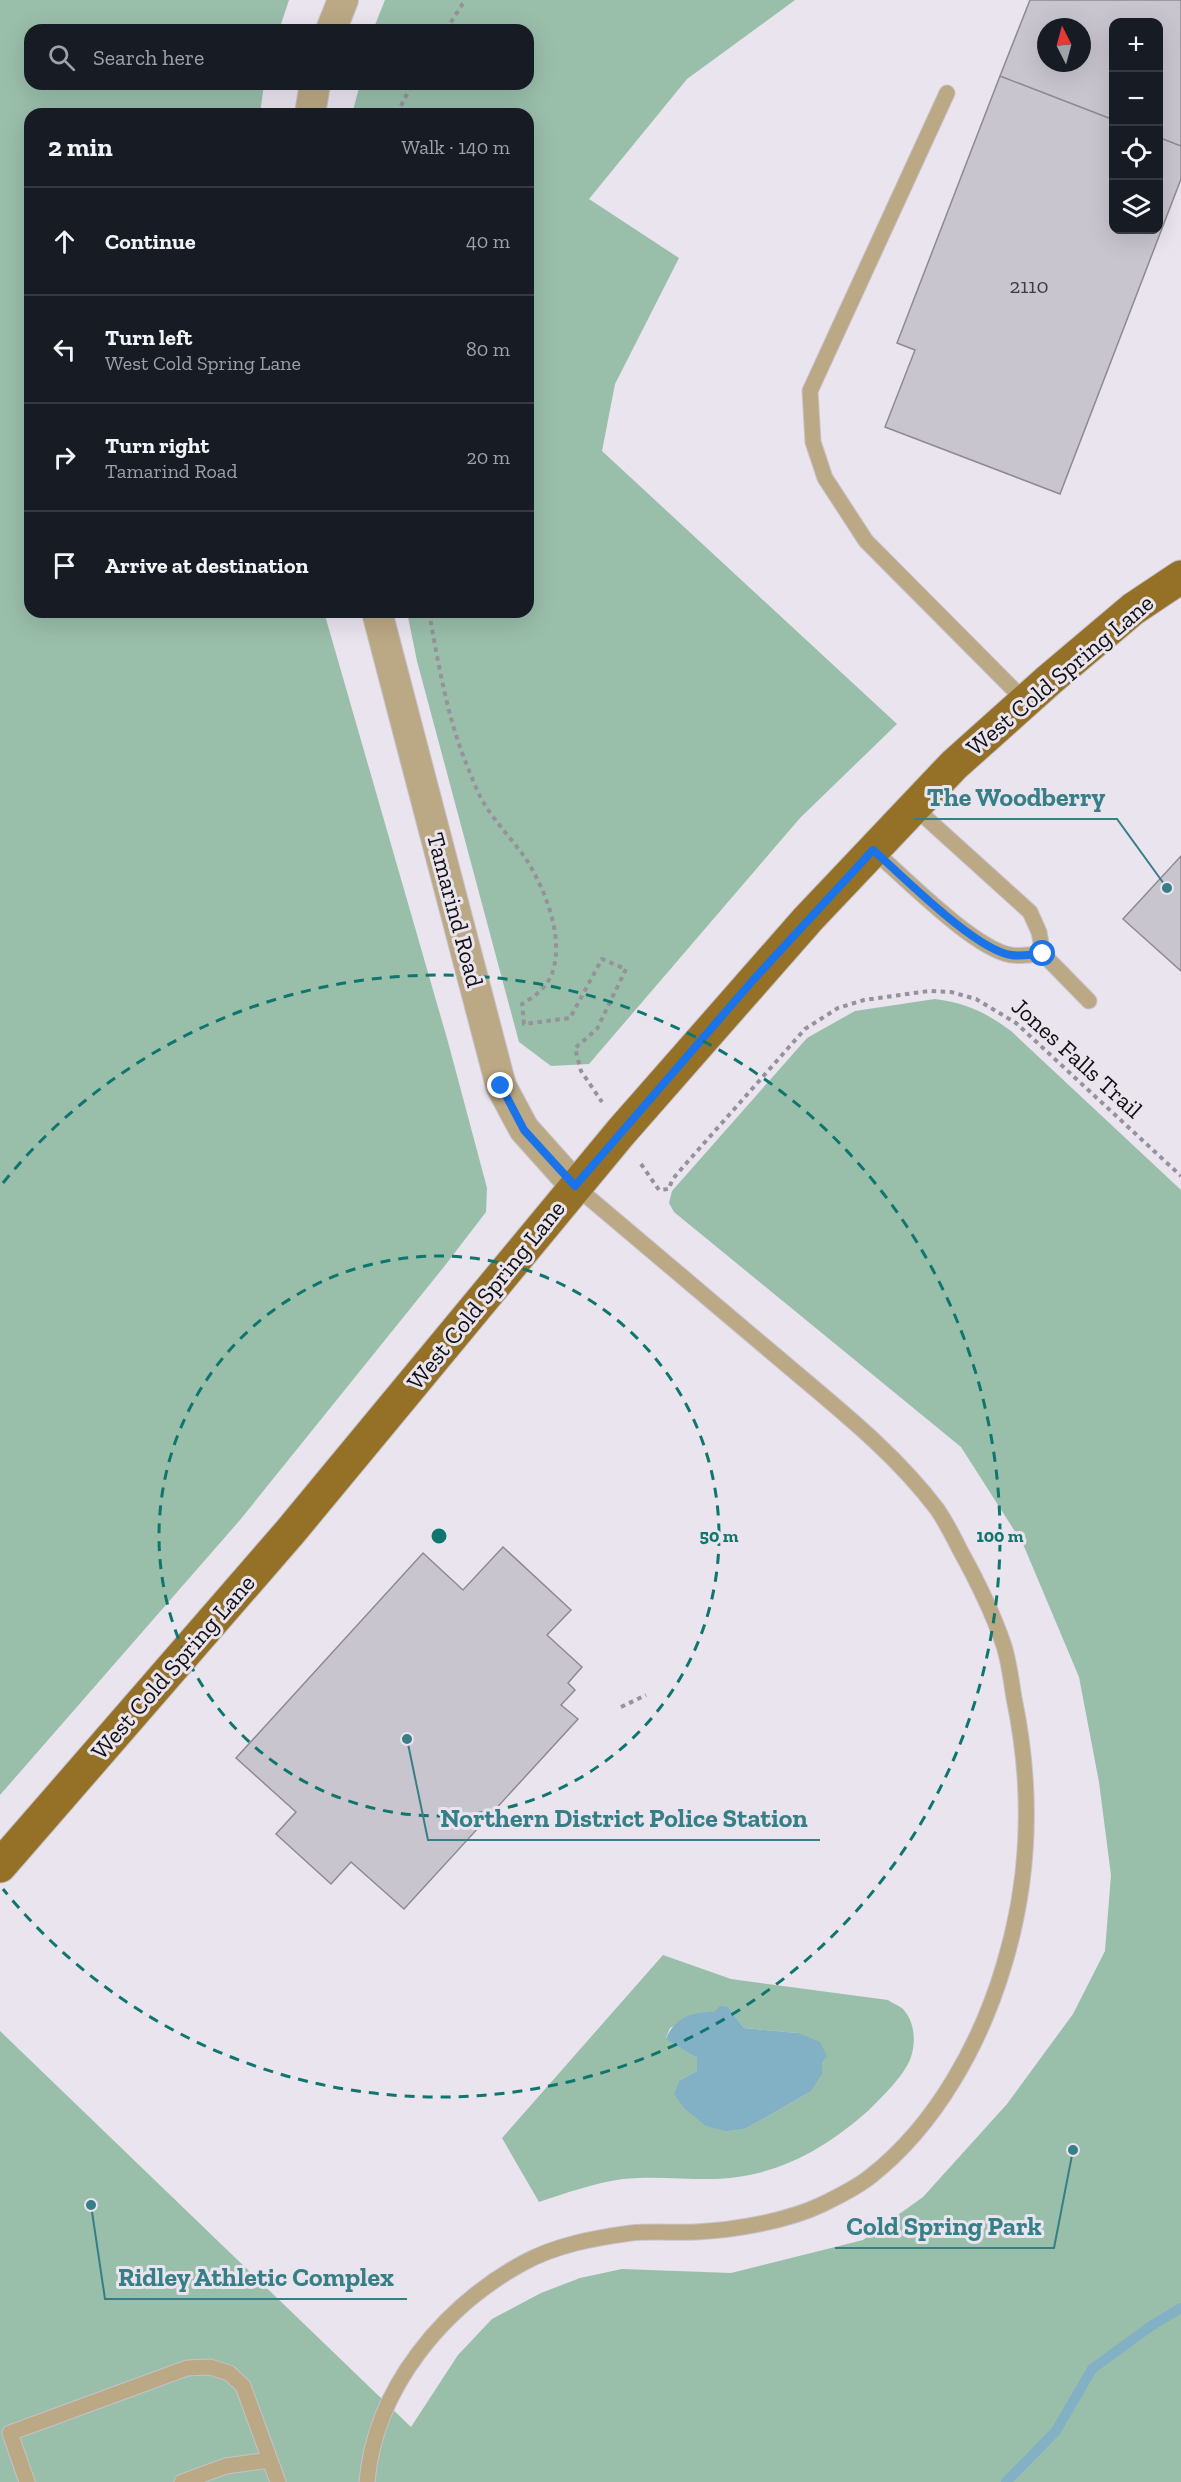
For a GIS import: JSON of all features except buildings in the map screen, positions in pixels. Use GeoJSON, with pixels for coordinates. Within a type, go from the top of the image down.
{"type":"FeatureCollection","features":[{"type":"Feature","properties":{"kind":"main road","name":"West Cold Spring Lane"},"geometry":{"type":"LineString","coordinates":[[0,1866],[290,1532],[575,1186],[762,971],[954,765],[1133,609],[1181,577]]}},
{"type":"Feature","properties":{"kind":"street"},"geometry":{"type":"LineString","coordinates":[[333,24],[343,0]]}},
{"type":"Feature","properties":{"kind":"street"},"geometry":{"type":"LineString","coordinates":[[311,108],[314,90]]}},
{"type":"Feature","properties":{"kind":"street","name":"Tamarind Road"},"geometry":{"type":"LineString","coordinates":[[379,618],[501,1086],[524,1130],[575,1186]]}},
{"type":"Feature","properties":{"kind":"lane"},"geometry":{"type":"LineString","coordinates":[[947,93],[810,391],[813,441],[825,478],[866,541],[1025,701]]}},
{"type":"Feature","properties":{"kind":"lane"},"geometry":{"type":"LineString","coordinates":[[914,807],[1030,912],[1039,932],[1043,954],[1089,1000]]}},
{"type":"Feature","properties":{"kind":"lane"},"geometry":{"type":"LineString","coordinates":[[873,850],[952,920],[991,949],[1012,956],[1043,954]]}},
{"type":"Feature","properties":{"kind":"lane"},"geometry":{"type":"LineString","coordinates":[[367,2482],[378,2424],[428,2339],[473,2295],[526,2261],[582,2241],[636,2232],[701,2232],[758,2224],[818,2206],[870,2177],[915,2133],[953,2079],[992,2005],[1016,1927],[1027,1855],[1027,1785],[1018,1718],[1004,1644],[973,1572],[938,1511],[900,1467],[855,1423],[575,1186]]}},
{"type":"Feature","properties":{"kind":"lane"},"geometry":{"type":"LineString","coordinates":[[27,2482],[10,2433],[187,2368],[210,2367],[229,2373],[243,2386],[278,2482]]}},
{"type":"Feature","properties":{"kind":"lane"},"geometry":{"type":"LineString","coordinates":[[182,2482],[226,2466],[270,2460]]}},
{"type":"Feature","properties":{"kind":"path"},"geometry":{"type":"LineString","coordinates":[[450,24],[465,0]]}},
{"type":"Feature","properties":{"kind":"path"},"geometry":{"type":"LineString","coordinates":[[400,108],[409,90]]}},
{"type":"Feature","properties":{"kind":"path"},"geometry":{"type":"LineString","coordinates":[[430,618],[448,703],[465,760],[483,801],[526,860],[541,886],[551,912],[555,954],[551,976],[540,993],[522,1004],[524,1024],[570,1018],[602,959],[626,969],[597,1029],[575,1048],[582,1071]]}},
{"type":"Feature","properties":{"kind":"path","name":"Jones Falls Trail"},"geometry":{"type":"LineString","coordinates":[[659,1190],[669,1189],[672,1180],[683,1167],[805,1029],[838,1008],[864,1000],[928,991],[951,992],[976,999],[1016,1023],[1181,1176]]}},
{"type":"Feature","properties":{"kind":"path"},"geometry":{"type":"LineString","coordinates":[[621,1707],[646,1695]]}},
{"type":"Feature","properties":{"kind":"green space"},"geometry":{"type":"Polygon","coordinates":[[[0,0],[289,0],[281,24],[24,24],[24,90],[263,90],[261,108],[24,108],[24,618],[326,618],[448,1042],[487,1188],[486,1212],[240,1520],[0,1795],[0,0]]]}},
{"type":"Feature","properties":{"kind":"green space"},"geometry":{"type":"Polygon","coordinates":[[[385,0],[795,0],[687,79],[589,199],[679,258],[615,384],[602,451],[897,724],[800,818],[589,1064],[551,1066],[519,1042],[417,661],[408,618],[534,618],[534,108],[354,108],[358,90],[534,90],[534,24],[375,24],[385,0]]]}},
{"type":"Feature","properties":{"kind":"green space"},"geometry":{"type":"Polygon","coordinates":[[[935,999],[975,1009],[1011,1031],[1181,1190],[1181,2482],[0,2482],[0,2031],[411,2427],[458,2355],[492,2319],[541,2293],[580,2278],[622,2269],[731,2273],[863,2240],[923,2197],[1007,2104],[1073,2014],[1105,1951],[1111,1875],[1099,1782],[1079,1677],[1023,1544],[961,1447],[674,1212],[669,1203],[672,1191],[807,1038],[855,1011],[935,999]]]}},
{"type":"Feature","properties":{"kind":"green space"},"geometry":{"type":"Polygon","coordinates":[[[663,1955],[731,1979],[888,2000],[903,2009],[912,2026],[914,2045],[908,2064],[893,2085],[869,2110],[852,2125],[815,2150],[775,2168],[754,2174],[709,2179],[623,2179],[539,2202],[502,2138],[663,1955]],[[728,2007],[714,2012],[705,2012],[670,2028],[666,2038],[697,2058],[697,2071],[680,2080],[747,2128],[810,2092],[798,2033],[744,2028],[728,2007]]]}},
{"type":"Feature","properties":{"kind":"water"},"geometry":{"type":"Polygon","coordinates":[[[720,2006],[728,2007],[744,2028],[798,2033],[820,2042],[827,2056],[822,2062],[822,2074],[810,2092],[747,2128],[726,2131],[706,2126],[684,2108],[674,2094],[680,2080],[697,2071],[697,2058],[666,2039],[674,2026],[685,2017],[714,2012],[720,2006]]]}},
{"type":"Feature","properties":{"kind":"waterway"},"geometry":{"type":"LineString","coordinates":[[1006,2482],[1056,2431],[1092,2369],[1151,2326],[1181,2308]]}},
{"type":"Feature","properties":{"kind":"place","name":"The Woodberry"},"geometry":{"type":"Point","coordinates":[1167,888]}},
{"type":"Feature","properties":{"kind":"place","name":"Northern District Police Station"},"geometry":{"type":"Point","coordinates":[407,1739]}},
{"type":"Feature","properties":{"kind":"place","name":"Cold Spring Park"},"geometry":{"type":"Point","coordinates":[1073,2150]}},
{"type":"Feature","properties":{"kind":"place","name":"Ridley Athletic Complex"},"geometry":{"type":"Point","coordinates":[91,2205]}},
{"type":"Feature","properties":{"kind":"route"},"geometry":{"type":"LineString","coordinates":[[501,1086],[524,1130],[575,1186],[754,979],[873,850],[952,920],[991,949],[1012,956],[1043,954]]}}]}
